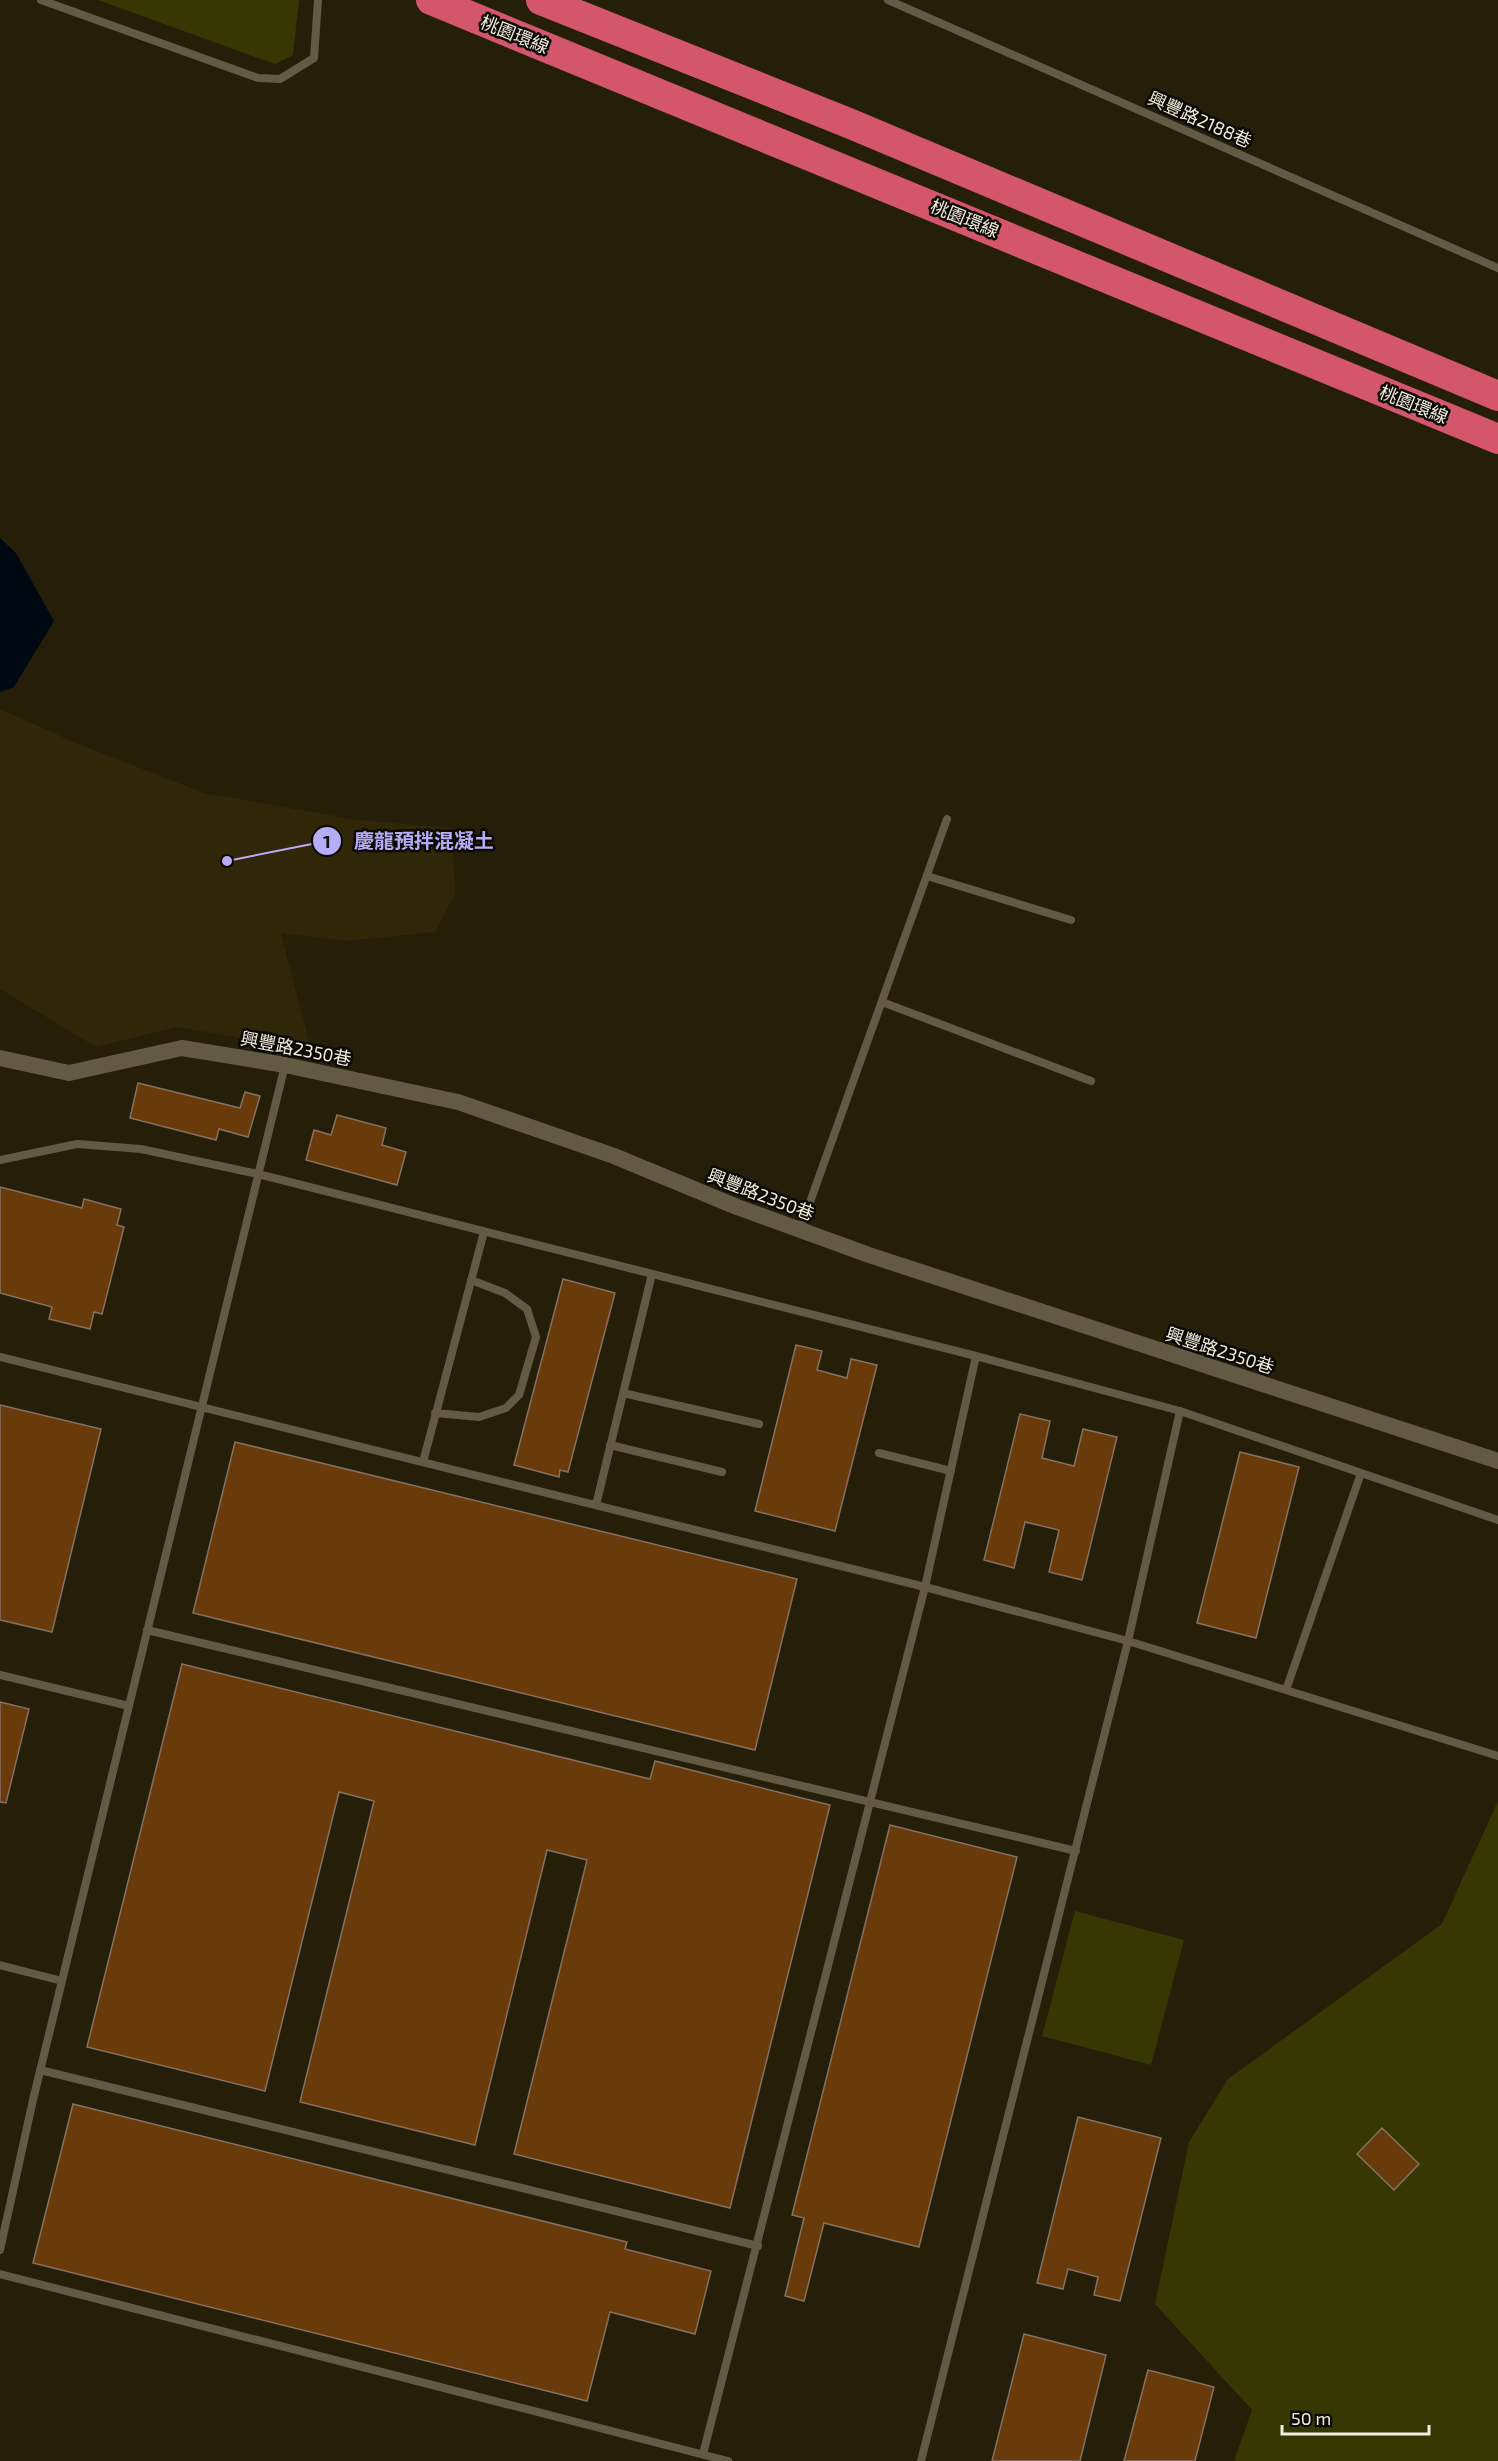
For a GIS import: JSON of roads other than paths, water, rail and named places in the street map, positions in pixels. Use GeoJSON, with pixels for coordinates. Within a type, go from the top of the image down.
{"type":"FeatureCollection","features":[{"type":"Feature","properties":{"kind":"highway","name":"桃園環線"},"geometry":{"type":"LineString","coordinates":[[431,0],[1498,439]]}},
{"type":"Feature","properties":{"kind":"highway"},"geometry":{"type":"LineString","coordinates":[[542,0],[851,124],[1498,396]]}},
{"type":"Feature","properties":{"kind":"street","name":"興豐路2350巷"},"geometry":{"type":"LineString","coordinates":[[0,1058],[69,1073],[182,1048],[285,1065],[458,1102],[614,1156],[869,1255],[1498,1461]]}},
{"type":"Feature","properties":{"kind":"lane"},"geometry":{"type":"LineString","coordinates":[[41,0],[258,78],[280,79],[314,58],[318,0]]}},
{"type":"Feature","properties":{"kind":"lane","name":"興豐路2188巷"},"geometry":{"type":"LineString","coordinates":[[888,0],[1498,268]]}},
{"type":"Feature","properties":{"kind":"lane"},"geometry":{"type":"LineString","coordinates":[[800,1230],[947,819]]}},
{"type":"Feature","properties":{"kind":"lane"},"geometry":{"type":"LineString","coordinates":[[927,876],[1071,920]]}},
{"type":"Feature","properties":{"kind":"lane"},"geometry":{"type":"LineString","coordinates":[[882,1002],[1091,1081]]}},
{"type":"Feature","properties":{"kind":"lane"},"geometry":{"type":"LineString","coordinates":[[0,2250],[40,2070],[285,1065]]}},
{"type":"Feature","properties":{"kind":"lane"},"geometry":{"type":"LineString","coordinates":[[0,1160],[77,1144],[141,1149],[258,1174],[976,1356],[1180,1411],[1498,1520]]}},
{"type":"Feature","properties":{"kind":"lane"},"geometry":{"type":"LineString","coordinates":[[423,1462],[484,1232]]}},
{"type":"Feature","properties":{"kind":"lane"},"geometry":{"type":"LineString","coordinates":[[596,1505],[652,1274]]}},
{"type":"Feature","properties":{"kind":"lane"},"geometry":{"type":"LineString","coordinates":[[435,1413],[480,1417],[506,1408],[519,1395],[536,1337],[527,1309],[506,1293],[471,1280]]}},
{"type":"Feature","properties":{"kind":"lane"},"geometry":{"type":"LineString","coordinates":[[703,2454],[925,1587],[976,1356]]}},
{"type":"Feature","properties":{"kind":"lane"},"geometry":{"type":"LineString","coordinates":[[0,1357],[925,1587],[1128,1641],[1498,1756]]}},
{"type":"Feature","properties":{"kind":"lane"},"geometry":{"type":"LineString","coordinates":[[623,1393],[759,1424]]}},
{"type":"Feature","properties":{"kind":"lane"},"geometry":{"type":"LineString","coordinates":[[921,2461],[1128,1641],[1180,1411]]}},
{"type":"Feature","properties":{"kind":"lane"},"geometry":{"type":"LineString","coordinates":[[610,1445],[722,1472]]}},
{"type":"Feature","properties":{"kind":"lane"},"geometry":{"type":"LineString","coordinates":[[879,1452],[951,1471]]}},
{"type":"Feature","properties":{"kind":"lane"},"geometry":{"type":"LineString","coordinates":[[1286,1690],[1361,1473]]}},
{"type":"Feature","properties":{"kind":"lane"},"geometry":{"type":"LineString","coordinates":[[147,1630],[1076,1851]]}},
{"type":"Feature","properties":{"kind":"lane"},"geometry":{"type":"LineString","coordinates":[[0,1675],[129,1706]]}},
{"type":"Feature","properties":{"kind":"lane"},"geometry":{"type":"LineString","coordinates":[[0,1965],[62,1981]]}},
{"type":"Feature","properties":{"kind":"lane"},"geometry":{"type":"LineString","coordinates":[[40,2070],[758,2246]]}},
{"type":"Feature","properties":{"kind":"lane"},"geometry":{"type":"LineString","coordinates":[[0,2274],[728,2461]]}},
{"type":"Feature","properties":{"kind":"place","name":"慶龍預拌混凝土"},"geometry":{"type":"Point","coordinates":[227,861]}}]}
